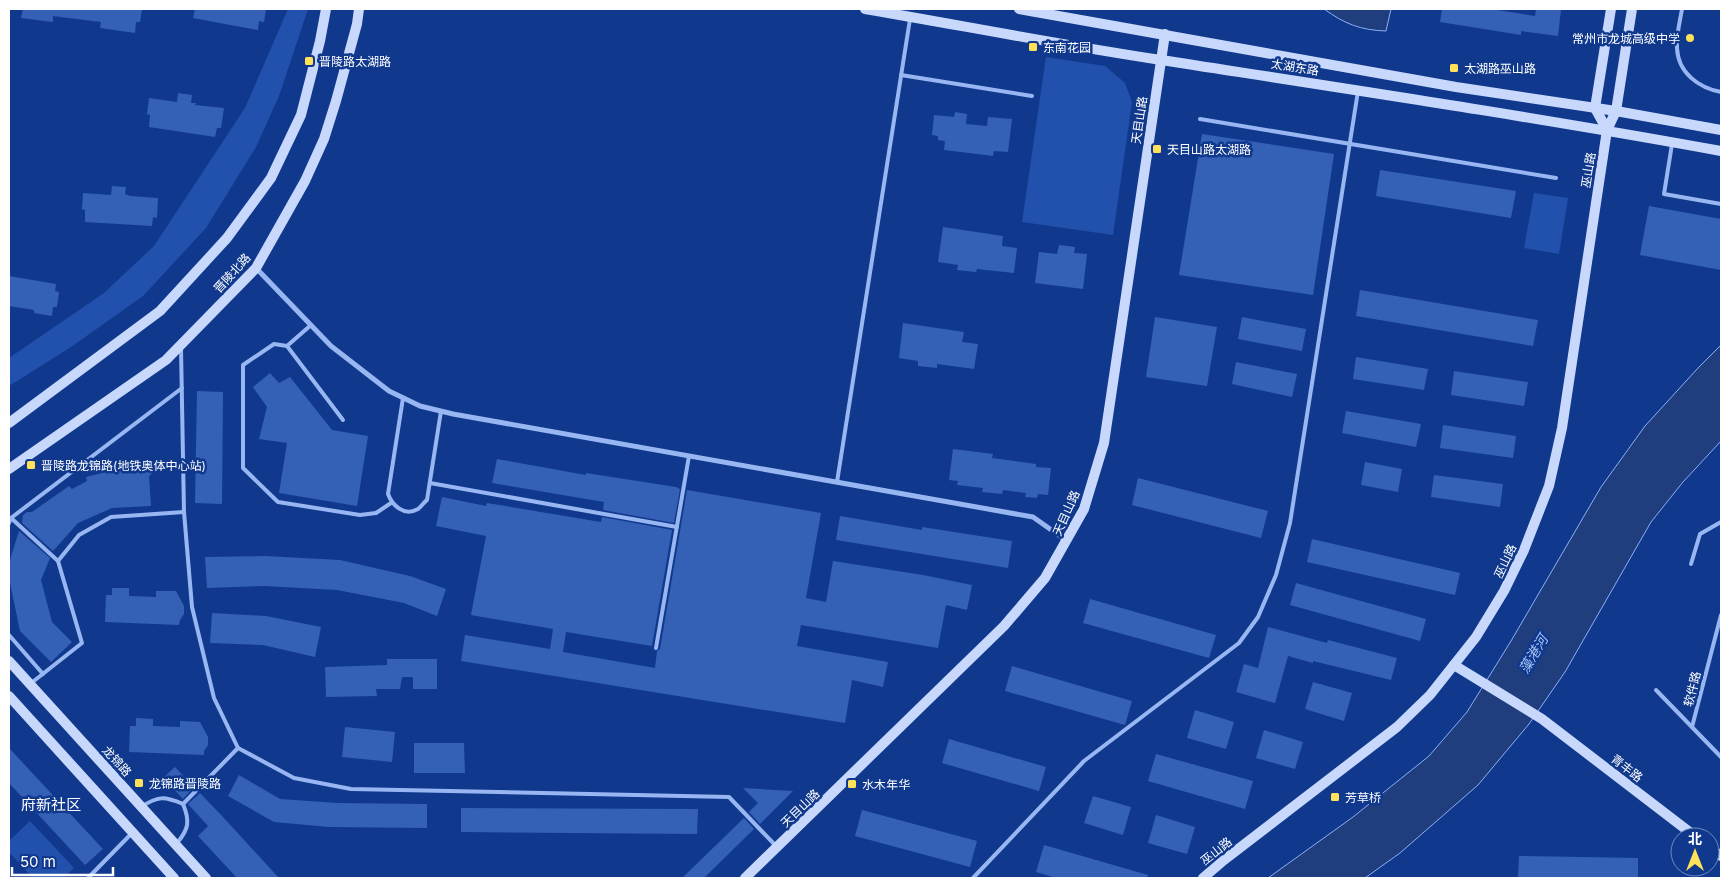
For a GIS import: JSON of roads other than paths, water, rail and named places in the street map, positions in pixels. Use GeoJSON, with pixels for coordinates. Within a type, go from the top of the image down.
{"type":"FeatureCollection","features":[{"type":"Feature","properties":{"kind":"main road"},"geometry":{"type":"LineString","coordinates":[[9,423],[160,311],[227,238],[271,178],[301,115],[326,9]]}},
{"type":"Feature","properties":{"kind":"main road","name":"晋陵北路"},"geometry":{"type":"LineString","coordinates":[[9,469],[166,360],[256,268],[305,181],[324,139],[339,91],[357,24],[359,9]]}},
{"type":"Feature","properties":{"kind":"main road","name":"太湖东路"},"geometry":{"type":"LineString","coordinates":[[865,9],[1161,60],[1607,130],[1721,151]]}},
{"type":"Feature","properties":{"kind":"main road","name":"太湖东路"},"geometry":{"type":"LineString","coordinates":[[1019,9],[1456,87],[1616,111],[1721,130]]}},
{"type":"Feature","properties":{"kind":"main road"},"geometry":{"type":"LineString","coordinates":[[1607,130],[1595,108],[1611,9]]}},
{"type":"Feature","properties":{"kind":"main road","name":"巫山路"},"geometry":{"type":"LineString","coordinates":[[1203,878],[1397,727],[1430,695],[1454,665],[1476,637],[1504,591],[1524,550],[1549,486],[1562,428],[1607,130],[1616,111],[1632,9]]}},
{"type":"Feature","properties":{"kind":"main road","name":"天目山路"},"geometry":{"type":"LineString","coordinates":[[745,878],[1004,626],[1045,578],[1084,509],[1104,443],[1165,34]]}},
{"type":"Feature","properties":{"kind":"main road","name":"龙锦路"},"geometry":{"type":"LineString","coordinates":[[9,661],[206,878]]}},
{"type":"Feature","properties":{"kind":"main road","name":"青丰路"},"geometry":{"type":"LineString","coordinates":[[1454,665],[1542,719],[1683,827]]}},
{"type":"Feature","properties":{"kind":"main road"},"geometry":{"type":"LineString","coordinates":[[9,696],[174,878]]}},
{"type":"Feature","properties":{"kind":"street"},"geometry":{"type":"LineString","coordinates":[[256,268],[331,346],[389,391],[420,406],[1034,517],[1067,541]]}},
{"type":"Feature","properties":{"kind":"lane"},"geometry":{"type":"LineString","coordinates":[[1682,9],[1677,49],[1683,68],[1694,82],[1710,90],[1721,92]]}},
{"type":"Feature","properties":{"kind":"lane"},"geometry":{"type":"LineString","coordinates":[[837,482],[910,17]]}},
{"type":"Feature","properties":{"kind":"lane"},"geometry":{"type":"LineString","coordinates":[[901,75],[1032,96]]}},
{"type":"Feature","properties":{"kind":"lane"},"geometry":{"type":"LineString","coordinates":[[973,878],[1084,761],[1240,643],[1258,617],[1276,575],[1290,523],[1358,91]]}},
{"type":"Feature","properties":{"kind":"lane"},"geometry":{"type":"LineString","coordinates":[[1200,119],[1556,178]]}},
{"type":"Feature","properties":{"kind":"lane"},"geometry":{"type":"LineString","coordinates":[[1673,142],[1664,194],[1721,204]]}},
{"type":"Feature","properties":{"kind":"lane"},"geometry":{"type":"LineString","coordinates":[[287,346],[311,325]]}},
{"type":"Feature","properties":{"kind":"lane"},"geometry":{"type":"LineString","coordinates":[[181,344],[184,512],[192,607],[214,698],[238,748],[294,778],[351,789],[730,797],[777,847]]}},
{"type":"Feature","properties":{"kind":"lane"},"geometry":{"type":"LineString","coordinates":[[343,420],[287,346],[274,344],[243,365],[243,468],[278,502],[360,515],[376,513],[391,503]]}},
{"type":"Feature","properties":{"kind":"lane"},"geometry":{"type":"LineString","coordinates":[[9,523],[11,518],[182,388]]}},
{"type":"Feature","properties":{"kind":"lane"},"geometry":{"type":"LineString","coordinates":[[404,398],[388,494],[391,503],[401,510],[418,509],[427,500],[441,411]]}},
{"type":"Feature","properties":{"kind":"lane"},"geometry":{"type":"LineString","coordinates":[[656,648],[689,456]]}},
{"type":"Feature","properties":{"kind":"lane"},"geometry":{"type":"LineString","coordinates":[[430,483],[677,527]]}},
{"type":"Feature","properties":{"kind":"lane"},"geometry":{"type":"LineString","coordinates":[[58,561],[79,535],[111,517],[184,512]]}},
{"type":"Feature","properties":{"kind":"lane"},"geometry":{"type":"LineString","coordinates":[[11,518],[58,561],[82,643],[30,684]]}},
{"type":"Feature","properties":{"kind":"lane"},"geometry":{"type":"LineString","coordinates":[[1691,564],[1700,534],[1721,522]]}},
{"type":"Feature","properties":{"kind":"lane","name":"软件路"},"geometry":{"type":"LineString","coordinates":[[1692,727],[1721,615]]}},
{"type":"Feature","properties":{"kind":"lane"},"geometry":{"type":"LineString","coordinates":[[9,635],[44,674]]}},
{"type":"Feature","properties":{"kind":"lane"},"geometry":{"type":"LineString","coordinates":[[1656,690],[1721,757]]}},
{"type":"Feature","properties":{"kind":"lane"},"geometry":{"type":"LineString","coordinates":[[183,804],[238,748]]}},
{"type":"Feature","properties":{"kind":"lane"},"geometry":{"type":"LineString","coordinates":[[141,807],[155,798],[169,798],[183,804],[188,817],[185,833],[176,845]]}},
{"type":"Feature","properties":{"kind":"lane"},"geometry":{"type":"LineString","coordinates":[[88,878],[132,833]]}},
{"type":"Feature","properties":{"kind":"water"},"geometry":{"type":"Polygon","coordinates":[[[1324,9],[1391,9],[1386,31],[1353,25],[1339,19],[1324,9]]]}},
{"type":"Feature","properties":{"kind":"water","name":"藻港河"},"geometry":{"type":"Polygon","coordinates":[[[1721,345],[1721,441],[1683,482],[1651,522],[1565,672],[1529,724],[1478,785],[1400,853],[1365,878],[1268,878],[1353,817],[1429,756],[1467,712],[1601,487],[1645,426],[1721,345]]]}},
{"type":"Feature","properties":{"kind":"place","name":"常州市龙城高级中学"},"geometry":{"type":"Point","coordinates":[1690,38]}},
{"type":"Feature","properties":{"kind":"place","name":"东南花园"},"geometry":{"type":"Point","coordinates":[1033,47]}},
{"type":"Feature","properties":{"kind":"place","name":"晋陵路太湖路"},"geometry":{"type":"Point","coordinates":[309,61]}},
{"type":"Feature","properties":{"kind":"place","name":"太湖路巫山路"},"geometry":{"type":"Point","coordinates":[1454,68]}},
{"type":"Feature","properties":{"kind":"place","name":"天目山路太湖路"},"geometry":{"type":"Point","coordinates":[1157,149]}},
{"type":"Feature","properties":{"kind":"place","name":"晋陵路龙锦路(地铁奥体中心站)"},"geometry":{"type":"Point","coordinates":[31,465]}},
{"type":"Feature","properties":{"kind":"place","name":"龙锦路晋陵路"},"geometry":{"type":"Point","coordinates":[139,783]}},
{"type":"Feature","properties":{"kind":"place","name":"水木年华"},"geometry":{"type":"Point","coordinates":[852,784]}},
{"type":"Feature","properties":{"kind":"place","name":"芳草桥"},"geometry":{"type":"Point","coordinates":[1335,797]}},
{"type":"Feature","properties":{"kind":"district","name":"府新社区"},"geometry":{"type":"Point","coordinates":[51,804]}}]}
